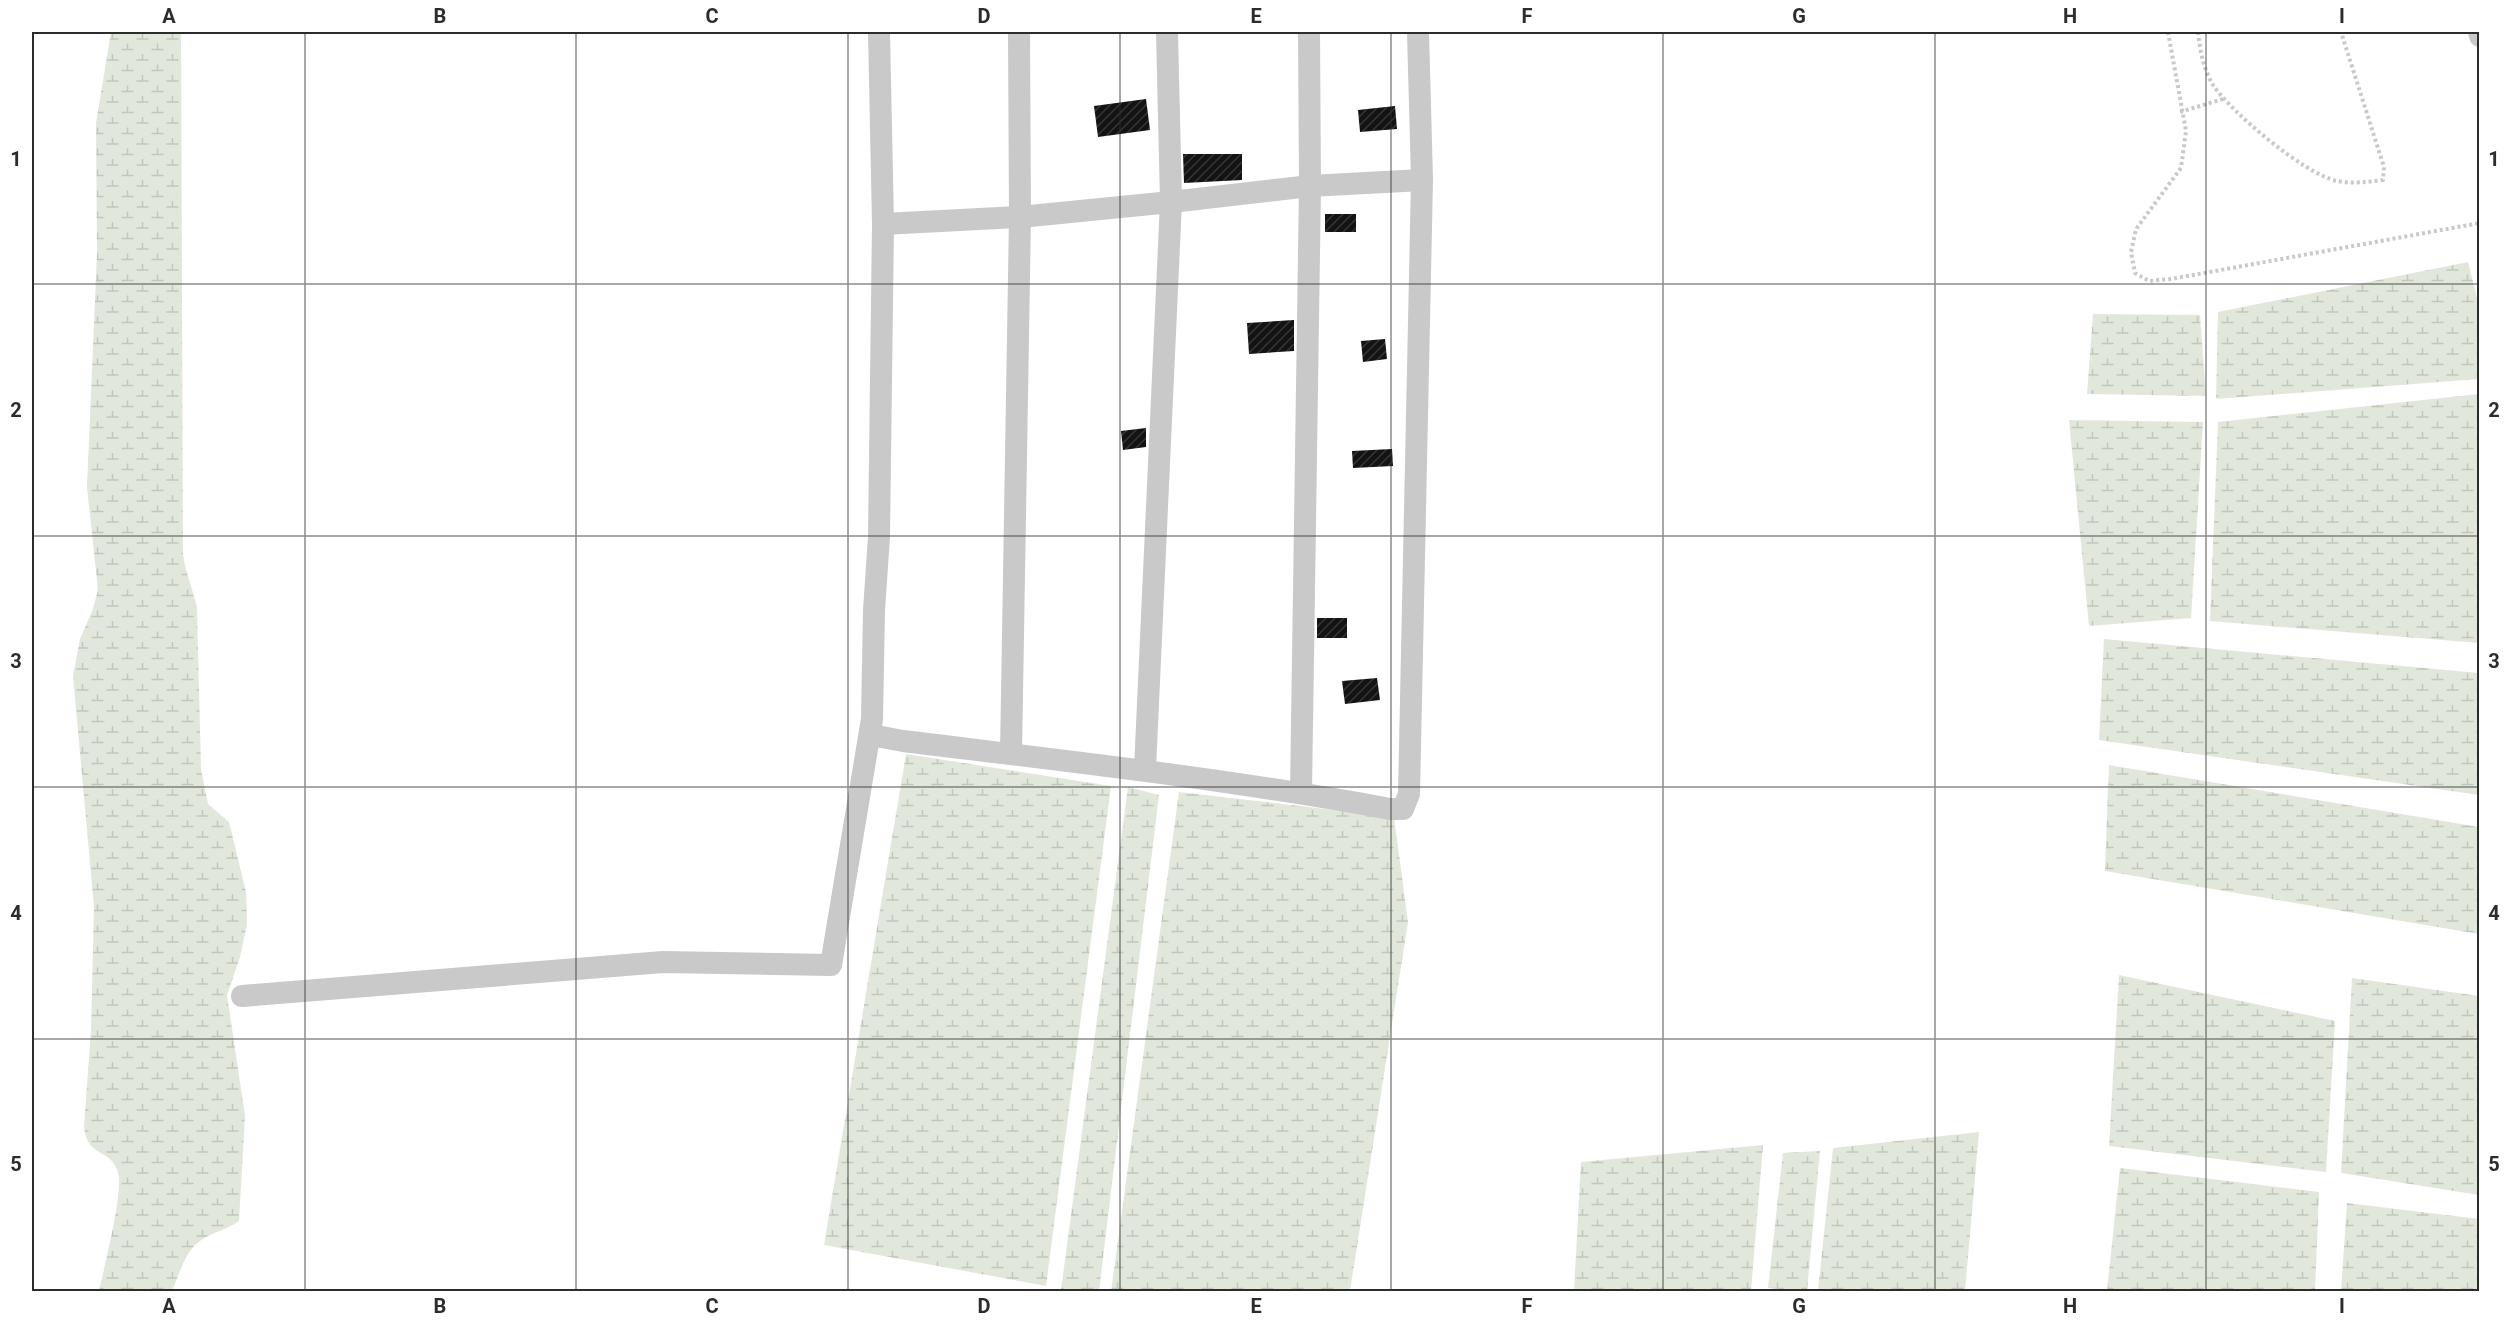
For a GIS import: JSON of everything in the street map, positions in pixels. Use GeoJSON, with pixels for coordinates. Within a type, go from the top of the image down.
{"type":"FeatureCollection","features":[{"type":"Feature","properties":{"kind":"street"},"geometry":{"type":"LineString","coordinates":[[242,996],[663,962],[831,965],[871,735],[874,610],[879,537],[883,224],[879,32]]}},
{"type":"Feature","properties":{"kind":"street"},"geometry":{"type":"LineString","coordinates":[[1011,754],[1020,217],[1019,32]]}},
{"type":"Feature","properties":{"kind":"street"},"geometry":{"type":"LineString","coordinates":[[1144,769],[1172,202],[1167,32]]}},
{"type":"Feature","properties":{"kind":"street"},"geometry":{"type":"LineString","coordinates":[[1301,792],[1310,186],[1309,32]]}},
{"type":"Feature","properties":{"kind":"street"},"geometry":{"type":"LineString","coordinates":[[871,735],[1144,769],[1301,792],[1390,809],[1403,809],[1409,794],[1422,180],[1418,32]]}},
{"type":"Feature","properties":{"kind":"street"},"geometry":{"type":"LineString","coordinates":[[883,224],[1020,217],[1310,186],[1422,180]]}},
{"type":"Feature","properties":{"kind":"path"},"geometry":{"type":"LineString","coordinates":[[2168,32],[2180,111],[2186,131],[2181,168],[2136,229],[2131,252],[2135,273],[2149,281],[2480,223]]}},
{"type":"Feature","properties":{"kind":"path"},"geometry":{"type":"LineString","coordinates":[[2198,32],[2203,65],[2223,99],[2295,160],[2335,180],[2360,183],[2383,180],[2384,167],[2341,32]]}},
{"type":"Feature","properties":{"kind":"path"},"geometry":{"type":"LineString","coordinates":[[2180,111],[2223,99]]}},
{"type":"Feature","properties":{"kind":"green space"},"geometry":{"type":"Polygon","coordinates":[[[111,32],[181,32],[183,553],[197,608],[201,769],[208,804],[229,822],[246,892],[247,924],[240,957],[227,995],[245,1116],[239,1221],[195,1245],[183,1264],[172,1291],[99,1291],[113,1230],[119,1181],[115,1164],[89,1143],[84,1126],[91,1030],[94,907],[73,676],[80,639],[93,609],[98,590],[87,487],[97,253],[96,123],[111,32]]]}},
{"type":"Feature","properties":{"kind":"green space"},"geometry":{"type":"Polygon","coordinates":[[[2468,262],[2479,306],[2479,379],[2216,399],[2218,312],[2468,262]]]}},
{"type":"Feature","properties":{"kind":"green space"},"geometry":{"type":"Polygon","coordinates":[[[2093,314],[2200,315],[2206,396],[2087,394],[2093,314]]]}},
{"type":"Feature","properties":{"kind":"green space"},"geometry":{"type":"Polygon","coordinates":[[[2479,394],[2479,643],[2210,621],[2218,422],[2479,394]]]}},
{"type":"Feature","properties":{"kind":"green space"},"geometry":{"type":"Polygon","coordinates":[[[2069,420],[2203,422],[2191,618],[2089,626],[2069,420]]]}},
{"type":"Feature","properties":{"kind":"green space"},"geometry":{"type":"Polygon","coordinates":[[[2104,639],[2479,673],[2479,795],[2099,740],[2104,639]]]}},
{"type":"Feature","properties":{"kind":"green space"},"geometry":{"type":"Polygon","coordinates":[[[906,754],[1111,786],[1046,1286],[824,1245],[906,754]]]}},
{"type":"Feature","properties":{"kind":"green space"},"geometry":{"type":"Polygon","coordinates":[[[2109,765],[2479,827],[2479,934],[2105,871],[2109,765]]]}},
{"type":"Feature","properties":{"kind":"green space"},"geometry":{"type":"Polygon","coordinates":[[[1128,787],[1159,795],[1099,1291],[1064,1291],[1061,1290],[1128,787]]]}},
{"type":"Feature","properties":{"kind":"green space"},"geometry":{"type":"Polygon","coordinates":[[[1179,792],[1394,817],[1408,922],[1350,1291],[1111,1292],[1179,792]]]}},
{"type":"Feature","properties":{"kind":"green space"},"geometry":{"type":"Polygon","coordinates":[[[2119,975],[2335,1021],[2326,1172],[2109,1146],[2119,975]]]}},
{"type":"Feature","properties":{"kind":"green space"},"geometry":{"type":"Polygon","coordinates":[[[2352,978],[2479,996],[2479,1195],[2341,1173],[2352,978]]]}},
{"type":"Feature","properties":{"kind":"green space"},"geometry":{"type":"Polygon","coordinates":[[[1979,1132],[1965,1291],[1818,1291],[1833,1148],[1979,1132]]]}},
{"type":"Feature","properties":{"kind":"green space"},"geometry":{"type":"Polygon","coordinates":[[[1763,1145],[1751,1291],[1574,1291],[1581,1162],[1763,1145]]]}},
{"type":"Feature","properties":{"kind":"green space"},"geometry":{"type":"Polygon","coordinates":[[[1820,1151],[1807,1291],[1768,1288],[1783,1153],[1820,1151]]]}},
{"type":"Feature","properties":{"kind":"green space"},"geometry":{"type":"Polygon","coordinates":[[[2120,1168],[2319,1192],[2315,1291],[2107,1291],[2120,1168]]]}},
{"type":"Feature","properties":{"kind":"green space"},"geometry":{"type":"Polygon","coordinates":[[[2347,1203],[2479,1219],[2479,1291],[2341,1291],[2347,1203]]]}},
{"type":"Feature","properties":{"kind":"building"},"geometry":{"type":"Polygon","coordinates":[[[1146,99],[1150,130],[1098,137],[1094,106],[1146,99]]]}},
{"type":"Feature","properties":{"kind":"building"},"geometry":{"type":"Polygon","coordinates":[[[1395,106],[1397,129],[1360,132],[1358,110],[1395,106]]]}},
{"type":"Feature","properties":{"kind":"building"},"geometry":{"type":"Polygon","coordinates":[[[1183,154],[1242,154],[1242,180],[1184,183],[1183,154]]]}},
{"type":"Feature","properties":{"kind":"building"},"geometry":{"type":"Polygon","coordinates":[[[1325,214],[1356,214],[1356,232],[1325,232],[1325,214]]]}},
{"type":"Feature","properties":{"kind":"building"},"geometry":{"type":"Polygon","coordinates":[[[1294,320],[1294,351],[1249,354],[1247,323],[1294,320]]]}},
{"type":"Feature","properties":{"kind":"building"},"geometry":{"type":"Polygon","coordinates":[[[1385,339],[1387,359],[1363,362],[1361,341],[1385,339]]]}},
{"type":"Feature","properties":{"kind":"building"},"geometry":{"type":"Polygon","coordinates":[[[1146,428],[1146,447],[1123,450],[1121,431],[1146,428]]]}},
{"type":"Feature","properties":{"kind":"building"},"geometry":{"type":"Polygon","coordinates":[[[1392,449],[1393,466],[1353,468],[1352,451],[1392,449]]]}},
{"type":"Feature","properties":{"kind":"building"},"geometry":{"type":"Polygon","coordinates":[[[1317,618],[1347,618],[1347,638],[1317,638],[1317,618]]]}},
{"type":"Feature","properties":{"kind":"building"},"geometry":{"type":"Polygon","coordinates":[[[1377,678],[1380,700],[1345,704],[1342,681],[1377,678]]]}}]}
